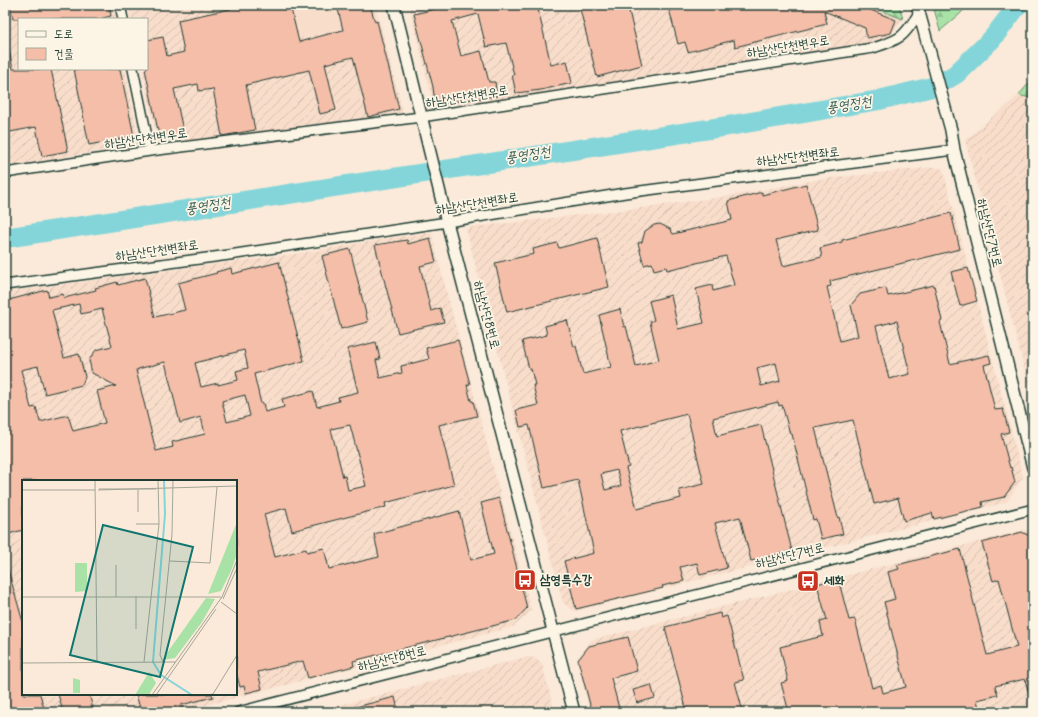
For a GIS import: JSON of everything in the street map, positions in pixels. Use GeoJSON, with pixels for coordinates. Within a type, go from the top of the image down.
{"type":"FeatureCollection","features":[{"type":"Feature","properties":{"kind":"street"},"geometry":{"type":"LineString","coordinates":[[120,5],[123,18]]}},
{"type":"Feature","properties":{"kind":"street","name":"하남산단8번로"},"geometry":{"type":"LineString","coordinates":[[394,5],[446,218],[574,712]]}},
{"type":"Feature","properties":{"kind":"street","name":"하남산단천변우로"},"geometry":{"type":"LineString","coordinates":[[5,173],[150,150],[422,121],[873,48],[890,43],[902,37],[908,30],[918,9]]}},
{"type":"Feature","properties":{"kind":"street","name":"하남산단7번로"},"geometry":{"type":"LineString","coordinates":[[918,9],[951,130],[954,150],[1033,468]]}},
{"type":"Feature","properties":{"kind":"street"},"geometry":{"type":"LineString","coordinates":[[133,70],[150,150]]}},
{"type":"Feature","properties":{"kind":"street","name":"하남산단천변좌로"},"geometry":{"type":"LineString","coordinates":[[5,285],[229,255],[446,218],[954,150]]}},
{"type":"Feature","properties":{"kind":"street","name":"하남산단7번로"},"geometry":{"type":"LineString","coordinates":[[554,632],[1033,509]]}},
{"type":"Feature","properties":{"kind":"street","name":"하남산단8번로"},"geometry":{"type":"LineString","coordinates":[[238,712],[554,632]]}},
{"type":"Feature","properties":{"kind":"shaded area"},"geometry":{"type":"Polygon","coordinates":[[[5,5],[113,5],[116,18],[18,18],[18,70],[125,70],[138,135],[138,142],[136,145],[5,167],[5,5]]]}},
{"type":"Feature","properties":{"kind":"shaded area"},"geometry":{"type":"Polygon","coordinates":[[[128,5],[292,5],[300,38],[379,19],[403,113],[187,143],[184,138],[158,142],[142,70],[148,70],[148,18],[131,18],[128,5]]]}},
{"type":"Feature","properties":{"kind":"shaded area"},"geometry":{"type":"Polygon","coordinates":[[[292,5],[375,5],[379,19],[300,38],[292,5]]]}},
{"type":"Feature","properties":{"kind":"shaded area"},"geometry":{"type":"Polygon","coordinates":[[[409,5],[867,5],[903,19],[889,38],[872,43],[502,99],[434,107],[409,5]]]}},
{"type":"Feature","properties":{"kind":"shaded area"},"geometry":{"type":"Polygon","coordinates":[[[1019,95],[1033,99],[1033,402],[965,140],[1019,95]]]}},
{"type":"Feature","properties":{"kind":"shaded area"},"geometry":{"type":"Polygon","coordinates":[[[934,167],[943,169],[1023,477],[1007,502],[575,611],[563,603],[466,229],[472,227],[650,207],[734,195],[821,179],[934,167]]]}},
{"type":"Feature","properties":{"kind":"shaded area"},"geometry":{"type":"Polygon","coordinates":[[[431,233],[531,609],[527,615],[513,627],[179,712],[5,712],[5,292],[301,253],[396,237],[431,233]]]}},
{"type":"Feature","properties":{"kind":"shaded area"},"geometry":{"type":"Polygon","coordinates":[[[1025,530],[1033,534],[1033,712],[590,712],[577,659],[591,640],[1025,530]]]}},
{"type":"Feature","properties":{"kind":"shaded area"},"geometry":{"type":"Polygon","coordinates":[[[526,657],[535,658],[542,664],[555,712],[314,712],[526,657]]]}},
{"type":"Feature","properties":{"kind":"green space"},"geometry":{"type":"Polygon","coordinates":[[[867,5],[899,5],[903,19],[867,5]]]}},
{"type":"Feature","properties":{"kind":"green space"},"geometry":{"type":"Polygon","coordinates":[[[933,5],[968,5],[940,31],[933,5]]]}},
{"type":"Feature","properties":{"kind":"green space"},"geometry":{"type":"Polygon","coordinates":[[[1033,78],[1033,99],[1019,95],[1033,78]]]}},
{"type":"Feature","properties":{"kind":"building"},"geometry":{"type":"Polygon","coordinates":[[[10,5],[109,5],[111,16],[103,18],[13,19],[10,5]]]}},
{"type":"Feature","properties":{"kind":"building"},"geometry":{"type":"Polygon","coordinates":[[[229,5],[290,5],[299,42],[343,30],[337,5],[370,5],[375,22],[377,21],[399,109],[368,117],[353,57],[325,64],[336,110],[320,114],[309,70],[246,85],[255,130],[222,136],[213,89],[199,91],[198,84],[174,89],[184,135],[160,140],[145,70],[148,70],[148,40],[163,37],[167,56],[184,52],[178,20],[230,9],[229,5]]]}},
{"type":"Feature","properties":{"kind":"building"},"geometry":{"type":"Polygon","coordinates":[[[452,5],[537,5],[551,65],[567,61],[572,83],[541,90],[516,93],[512,75],[514,75],[506,43],[486,47],[478,14],[452,21],[461,56],[481,51],[489,82],[495,82],[497,96],[435,104],[433,87],[414,14],[452,5]]]}},
{"type":"Feature","properties":{"kind":"building"},"geometry":{"type":"Polygon","coordinates":[[[579,5],[624,5],[625,7],[628,7],[642,65],[597,77],[579,5]]]}},
{"type":"Feature","properties":{"kind":"building"},"geometry":{"type":"Polygon","coordinates":[[[668,5],[858,5],[896,20],[891,33],[867,38],[865,28],[824,11],[827,24],[735,47],[734,40],[688,52],[685,42],[678,44],[668,5]]]}},
{"type":"Feature","properties":{"kind":"building"},"geometry":{"type":"Polygon","coordinates":[[[5,50],[9,50],[13,69],[51,70],[68,151],[42,156],[36,127],[5,133],[5,50]]]}},
{"type":"Feature","properties":{"kind":"building"},"geometry":{"type":"Polygon","coordinates":[[[74,70],[120,70],[134,136],[89,145],[74,70]]]}},
{"type":"Feature","properties":{"kind":"building"},"geometry":{"type":"Polygon","coordinates":[[[806,184],[818,230],[776,240],[783,266],[822,257],[820,248],[842,242],[842,240],[951,213],[960,249],[830,281],[831,286],[827,287],[840,341],[858,336],[851,305],[860,294],[886,288],[888,296],[934,285],[942,321],[940,322],[950,364],[989,355],[991,363],[984,365],[995,410],[1003,409],[1009,432],[1001,434],[1015,482],[1004,497],[982,502],[983,507],[934,519],[932,513],[904,521],[898,498],[874,504],[853,420],[815,428],[843,534],[821,539],[816,519],[813,520],[792,434],[790,434],[782,405],[779,406],[778,402],[713,418],[717,436],[761,425],[792,551],[751,561],[740,517],[715,523],[727,568],[700,575],[697,563],[680,567],[684,581],[662,586],[663,588],[576,609],[564,561],[594,553],[578,480],[544,488],[529,425],[520,427],[516,410],[538,405],[531,369],[529,369],[522,341],[547,335],[545,326],[567,320],[574,347],[576,346],[583,374],[611,367],[599,315],[620,309],[636,366],[659,360],[650,322],[654,320],[649,301],[671,295],[678,329],[704,323],[696,289],[712,285],[713,291],[734,285],[726,256],[667,270],[666,267],[654,270],[652,263],[644,265],[638,243],[642,242],[645,231],[654,225],[660,224],[670,229],[673,234],[732,220],[728,201],[762,192],[762,195],[806,184]],[[897,321],[876,326],[889,379],[910,374],[897,321]],[[776,363],[757,368],[761,386],[780,381],[776,363]],[[687,414],[620,431],[629,467],[626,468],[637,509],[681,498],[679,490],[704,484],[687,414]],[[617,470],[601,474],[605,490],[621,486],[617,470]]]}},
{"type":"Feature","properties":{"kind":"building"},"geometry":{"type":"Polygon","coordinates":[[[430,238],[436,262],[420,266],[431,311],[440,308],[444,322],[398,333],[375,245],[407,240],[408,244],[430,238]]]}},
{"type":"Feature","properties":{"kind":"building"},"geometry":{"type":"Polygon","coordinates":[[[597,238],[609,287],[507,312],[495,263],[534,254],[533,249],[557,243],[559,248],[597,238]]]}},
{"type":"Feature","properties":{"kind":"building"},"geometry":{"type":"Polygon","coordinates":[[[350,249],[368,322],[341,329],[322,256],[350,249]]]}},
{"type":"Feature","properties":{"kind":"building"},"geometry":{"type":"Polygon","coordinates":[[[279,262],[304,361],[254,374],[261,404],[263,403],[265,412],[284,407],[282,399],[313,391],[317,407],[339,401],[338,397],[358,392],[347,349],[376,342],[380,359],[376,360],[380,378],[402,373],[401,366],[429,359],[426,348],[458,340],[470,384],[467,385],[471,401],[473,401],[477,416],[439,425],[454,485],[385,503],[386,507],[292,531],[286,508],[264,514],[275,557],[306,549],[307,552],[324,548],[329,569],[379,557],[374,534],[459,511],[471,560],[494,554],[481,503],[499,498],[527,608],[516,620],[353,661],[354,666],[308,678],[303,661],[258,672],[262,689],[246,693],[244,686],[240,687],[237,676],[237,480],[22,480],[22,530],[5,535],[5,301],[47,290],[49,297],[63,294],[64,298],[96,290],[95,288],[117,282],[118,285],[145,278],[155,317],[185,310],[178,283],[231,268],[232,274],[279,262]],[[79,304],[52,310],[64,358],[79,354],[85,377],[82,385],[45,394],[38,366],[21,370],[31,408],[36,407],[40,422],[68,415],[73,431],[105,423],[97,391],[116,386],[92,373],[89,360],[96,350],[112,346],[102,309],[81,314],[79,304]],[[244,350],[195,363],[201,387],[238,380],[236,371],[248,368],[244,350]],[[165,362],[136,370],[156,451],[173,447],[172,442],[205,434],[201,417],[180,423],[165,362]],[[245,395],[222,401],[227,422],[250,416],[245,395]],[[350,425],[331,429],[343,477],[345,476],[348,490],[366,486],[350,425]]]}},
{"type":"Feature","properties":{"kind":"building"},"geometry":{"type":"Polygon","coordinates":[[[968,268],[977,301],[960,306],[951,272],[968,268]]]}},
{"type":"Feature","properties":{"kind":"building"},"geometry":{"type":"Polygon","coordinates":[[[1022,532],[1033,538],[1033,699],[1030,699],[1025,679],[995,686],[998,695],[977,700],[980,712],[789,712],[781,683],[788,681],[780,647],[823,636],[820,622],[827,620],[817,584],[838,578],[849,620],[855,619],[872,688],[881,685],[883,693],[906,687],[884,602],[895,599],[888,572],[899,569],[897,565],[960,549],[987,655],[1017,647],[999,579],[993,581],[982,543],[1022,532]]]}},
{"type":"Feature","properties":{"kind":"building"},"geometry":{"type":"Polygon","coordinates":[[[5,570],[8,570],[22,619],[22,695],[40,695],[45,712],[5,712],[5,570]]]}},
{"type":"Feature","properties":{"kind":"building"},"geometry":{"type":"Polygon","coordinates":[[[720,613],[721,618],[727,616],[744,680],[735,682],[743,712],[687,712],[665,627],[720,613]]]}},
{"type":"Feature","properties":{"kind":"building"},"geometry":{"type":"Polygon","coordinates":[[[628,637],[637,671],[611,678],[620,712],[592,712],[578,660],[589,646],[628,637]]]}},
{"type":"Feature","properties":{"kind":"building"},"geometry":{"type":"Polygon","coordinates":[[[651,685],[655,698],[637,703],[633,690],[651,685]]]}},
{"type":"Feature","properties":{"kind":"building"},"geometry":{"type":"Polygon","coordinates":[[[58,695],[89,695],[94,712],[63,712],[58,695]]]}},
{"type":"Feature","properties":{"kind":"building"},"geometry":{"type":"Polygon","coordinates":[[[136,695],[212,695],[213,697],[181,705],[183,710],[174,712],[141,712],[136,695]]]}},
{"type":"Feature","properties":{"kind":"building"},"geometry":{"type":"Polygon","coordinates":[[[395,697],[398,710],[391,712],[348,712],[348,709],[395,697]]]}},
{"type":"Feature","properties":{"kind":"waterway","name":"풍영정천"},"geometry":{"type":"LineString","coordinates":[[5,238],[728,126],[879,100],[936,86],[956,74],[992,39],[1018,5]]}},
{"type":"Feature","properties":{"kind":"place","name":"삼영특수강"},"geometry":{"type":"Point","coordinates":[525,580]}},
{"type":"Feature","properties":{"kind":"place","name":"세화"},"geometry":{"type":"Point","coordinates":[808,581]}}]}
